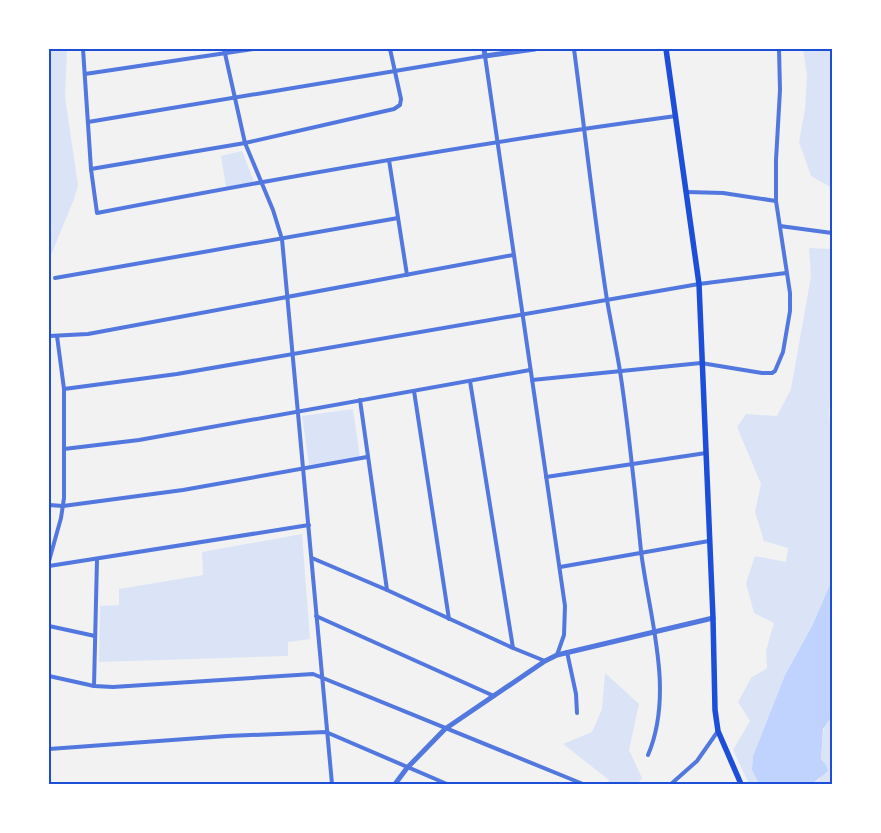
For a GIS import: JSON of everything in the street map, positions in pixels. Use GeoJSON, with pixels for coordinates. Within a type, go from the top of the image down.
{"type":"FeatureCollection","features":[{"type":"Feature","properties":{"kind":"main road"},"geometry":{"type":"LineString","coordinates":[[666,49],[699,284],[713,618],[714,704],[718,731],[741,784]]}},
{"type":"Feature","properties":{"kind":"street"},"geometry":{"type":"LineString","coordinates":[[83,49],[91,169],[97,213],[262,181],[497,141],[676,116]]}},
{"type":"Feature","properties":{"kind":"street"},"geometry":{"type":"LineString","coordinates":[[85,74],[225,50],[252,49]]}},
{"type":"Feature","properties":{"kind":"street"},"geometry":{"type":"LineString","coordinates":[[91,169],[245,143],[394,109],[400,105],[401,99],[390,49]]}},
{"type":"Feature","properties":{"kind":"street"},"geometry":{"type":"LineString","coordinates":[[484,49],[560,568],[566,621],[564,635],[557,655]]}},
{"type":"Feature","properties":{"kind":"street"},"geometry":{"type":"LineString","coordinates":[[88,122],[394,70],[535,49]]}},
{"type":"Feature","properties":{"kind":"street"},"geometry":{"type":"LineString","coordinates":[[574,49],[607,300],[620,371],[660,689],[660,710],[654,741],[648,755]]}},
{"type":"Feature","properties":{"kind":"street"},"geometry":{"type":"LineString","coordinates":[[532,380],[701,363],[772,373],[783,352],[790,310],[776,201],[780,90],[779,49]]}},
{"type":"Feature","properties":{"kind":"street"},"geometry":{"type":"LineString","coordinates":[[225,50],[245,143],[262,181],[282,239],[332,784]]}},
{"type":"Feature","properties":{"kind":"street"},"geometry":{"type":"LineString","coordinates":[[389,160],[407,275]]}},
{"type":"Feature","properties":{"kind":"street"},"geometry":{"type":"LineString","coordinates":[[687,192],[723,193],[776,201]]}},
{"type":"Feature","properties":{"kind":"street"},"geometry":{"type":"LineString","coordinates":[[54,278],[398,218]]}},
{"type":"Feature","properties":{"kind":"street"},"geometry":{"type":"LineString","coordinates":[[780,226],[832,233]]}},
{"type":"Feature","properties":{"kind":"street"},"geometry":{"type":"LineString","coordinates":[[49,336],[88,334],[513,255]]}},
{"type":"Feature","properties":{"kind":"street"},"geometry":{"type":"LineString","coordinates":[[64,389],[177,374],[699,284],[786,273]]}},
{"type":"Feature","properties":{"kind":"street"},"geometry":{"type":"LineString","coordinates":[[49,561],[63,506],[64,389],[57,336]]}},
{"type":"Feature","properties":{"kind":"street"},"geometry":{"type":"LineString","coordinates":[[64,449],[139,440],[530,370]]}},
{"type":"Feature","properties":{"kind":"street"},"geometry":{"type":"LineString","coordinates":[[470,381],[514,648]]}},
{"type":"Feature","properties":{"kind":"street"},"geometry":{"type":"LineString","coordinates":[[414,391],[449,619]]}},
{"type":"Feature","properties":{"kind":"street"},"geometry":{"type":"LineString","coordinates":[[360,400],[387,590]]}},
{"type":"Feature","properties":{"kind":"street"},"geometry":{"type":"LineString","coordinates":[[546,477],[706,453]]}},
{"type":"Feature","properties":{"kind":"street"},"geometry":{"type":"LineString","coordinates":[[49,505],[63,506],[183,490],[367,457]]}},
{"type":"Feature","properties":{"kind":"street"},"geometry":{"type":"LineString","coordinates":[[49,566],[309,526]]}},
{"type":"Feature","properties":{"kind":"street"},"geometry":{"type":"LineString","coordinates":[[560,568],[709,541]]}},
{"type":"Feature","properties":{"kind":"street"},"geometry":{"type":"LineString","coordinates":[[312,558],[545,661]]}},
{"type":"Feature","properties":{"kind":"street"},"geometry":{"type":"LineString","coordinates":[[94,686],[97,560]]}},
{"type":"Feature","properties":{"kind":"street"},"geometry":{"type":"LineString","coordinates":[[316,616],[494,696]]}},
{"type":"Feature","properties":{"kind":"street"},"geometry":{"type":"LineString","coordinates":[[395,784],[407,768],[445,729],[545,661],[567,652],[713,618]]}},
{"type":"Feature","properties":{"kind":"street"},"geometry":{"type":"LineString","coordinates":[[49,626],[95,636]]}},
{"type":"Feature","properties":{"kind":"street"},"geometry":{"type":"LineString","coordinates":[[567,652],[576,694],[576,713]]}},
{"type":"Feature","properties":{"kind":"street"},"geometry":{"type":"LineString","coordinates":[[49,676],[94,686],[135,686],[305,673],[321,676],[445,729],[583,784]]}},
{"type":"Feature","properties":{"kind":"street"},"geometry":{"type":"LineString","coordinates":[[671,784],[698,761],[718,731]]}},
{"type":"Feature","properties":{"kind":"street"},"geometry":{"type":"LineString","coordinates":[[49,749],[227,736],[326,732],[447,784]]}},
{"type":"Feature","properties":{"kind":"shaded area"},"geometry":{"type":"Polygon","coordinates":[[[49,49],[67,49],[65,97],[78,185],[49,260],[49,49]]]}},
{"type":"Feature","properties":{"kind":"shaded area"},"geometry":{"type":"Polygon","coordinates":[[[803,49],[829,49],[832,51],[832,188],[811,176],[799,142],[805,109],[807,75],[803,49]]]}},
{"type":"Feature","properties":{"kind":"shaded area"},"geometry":{"type":"Polygon","coordinates":[[[242,151],[254,182],[226,187],[221,156],[242,151]]]}},
{"type":"Feature","properties":{"kind":"shaded area"},"geometry":{"type":"Polygon","coordinates":[[[809,248],[832,249],[832,363],[829,412],[832,441],[832,580],[812,626],[785,675],[753,756],[752,770],[759,784],[749,784],[733,750],[750,721],[738,702],[751,678],[767,668],[766,651],[774,623],[754,613],[746,583],[755,556],[786,562],[788,548],[764,541],[755,512],[761,484],[737,427],[746,414],[777,416],[791,389],[811,276],[809,248]]]}},
{"type":"Feature","properties":{"kind":"shaded area"},"geometry":{"type":"Polygon","coordinates":[[[353,409],[360,458],[309,465],[302,416],[353,409]]]}},
{"type":"Feature","properties":{"kind":"shaded area"},"geometry":{"type":"Polygon","coordinates":[[[302,534],[310,639],[288,642],[288,656],[99,662],[100,606],[119,605],[119,589],[203,575],[202,552],[302,534]]]}},
{"type":"Feature","properties":{"kind":"shaded area"},"geometry":{"type":"Polygon","coordinates":[[[605,673],[639,704],[629,750],[642,778],[637,784],[608,784],[609,780],[563,744],[592,732],[602,709],[605,673]]]}},
{"type":"Feature","properties":{"kind":"shaded area"},"geometry":{"type":"Polygon","coordinates":[[[832,716],[832,784],[812,784],[819,780],[826,765],[821,759],[823,736],[825,726],[832,716]]]}},
{"type":"Feature","properties":{"kind":"water"},"geometry":{"type":"Polygon","coordinates":[[[832,580],[832,716],[823,729],[821,759],[828,771],[812,784],[759,784],[752,770],[753,756],[785,675],[812,626],[832,580]]]}}]}
